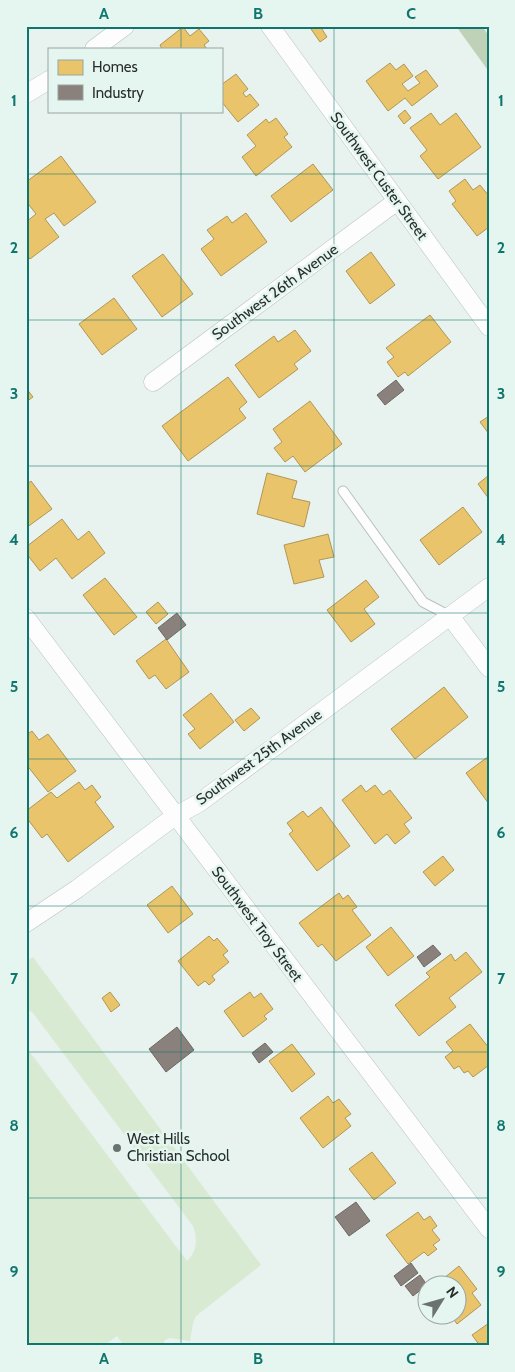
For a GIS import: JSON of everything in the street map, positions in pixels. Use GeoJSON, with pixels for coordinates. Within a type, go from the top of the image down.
{"type":"FeatureCollection","features":[{"type":"Feature","properties":{"kind":"street"},"geometry":{"type":"LineString","coordinates":[[95,48],[125,26]]}},
{"type":"Feature","properties":{"kind":"street","name":"Southwest Custer Street"},"geometry":{"type":"LineString","coordinates":[[270,26],[489,326]]}},
{"type":"Feature","properties":{"kind":"street"},"geometry":{"type":"LineString","coordinates":[[26,94],[48,81]]}},
{"type":"Feature","properties":{"kind":"street","name":"Southwest 26th Avenue"},"geometry":{"type":"LineString","coordinates":[[153,382],[397,201]]}},
{"type":"Feature","properties":{"kind":"street","name":"Southwest 25th Avenue"},"geometry":{"type":"LineString","coordinates":[[26,922],[77,889],[175,816],[199,803],[489,587]]}},
{"type":"Feature","properties":{"kind":"street"},"geometry":{"type":"LineString","coordinates":[[450,616],[489,668]]}},
{"type":"Feature","properties":{"kind":"street","name":"Southwest Troy Street"},"geometry":{"type":"LineString","coordinates":[[26,618],[489,1229]]}},
{"type":"Feature","properties":{"kind":"lane"},"geometry":{"type":"LineString","coordinates":[[343,491],[423,602],[450,616]]}},
{"type":"Feature","properties":{"kind":"green space"},"geometry":{"type":"Polygon","coordinates":[[[456,26],[482,26],[489,36],[489,68],[487,69],[456,26]]]}},
{"type":"Feature","properties":{"kind":"green space"},"geometry":{"type":"Polygon","coordinates":[[[33,957],[261,1265],[196,1316],[190,1341],[170,1338],[165,1340],[163,1346],[124,1346],[117,1336],[103,1346],[26,1346],[26,1047],[187,1261],[195,1249],[196,1240],[193,1226],[33,1013],[26,1008],[26,962],[33,957]]]}},
{"type":"Feature","properties":{"kind":"building: Homes"},"geometry":{"type":"Polygon","coordinates":[[[320,26],[327,37],[320,42],[311,29],[320,26]]]}},
{"type":"Feature","properties":{"kind":"building: Homes"},"geometry":{"type":"Polygon","coordinates":[[[183,27],[190,36],[199,29],[209,41],[204,45],[206,48],[162,48],[160,45],[183,27]]]}},
{"type":"Feature","properties":{"kind":"building: Homes"},"geometry":{"type":"Polygon","coordinates":[[[390,63],[396,70],[404,64],[413,76],[402,84],[408,91],[420,83],[415,77],[426,70],[438,86],[412,106],[405,98],[388,111],[366,81],[390,63]]]}},
{"type":"Feature","properties":{"kind":"building: Homes"},"geometry":{"type":"Polygon","coordinates":[[[236,74],[248,89],[243,93],[246,97],[250,94],[259,105],[238,122],[222,102],[222,84],[236,74]]]}},
{"type":"Feature","properties":{"kind":"building: Homes"},"geometry":{"type":"Polygon","coordinates":[[[405,110],[411,118],[404,124],[398,116],[405,110]]]}},
{"type":"Feature","properties":{"kind":"building: Homes"},"geometry":{"type":"Polygon","coordinates":[[[431,113],[440,125],[456,113],[481,147],[438,179],[420,156],[427,150],[410,128],[431,113]]]}},
{"type":"Feature","properties":{"kind":"building: Homes"},"geometry":{"type":"Polygon","coordinates":[[[276,118],[288,134],[284,137],[292,147],[256,176],[242,157],[256,146],[247,135],[266,119],[269,123],[276,118]]]}},
{"type":"Feature","properties":{"kind":"building: Homes"},"geometry":{"type":"Polygon","coordinates":[[[61,156],[96,202],[64,226],[54,213],[45,219],[59,237],[30,259],[26,254],[26,222],[36,214],[26,201],[26,182],[61,156]]]}},
{"type":"Feature","properties":{"kind":"building: Homes"},"geometry":{"type":"Polygon","coordinates":[[[313,164],[333,190],[291,222],[271,196],[313,164]]]}},
{"type":"Feature","properties":{"kind":"building: Homes"},"geometry":{"type":"Polygon","coordinates":[[[465,179],[473,190],[480,185],[489,196],[489,227],[477,236],[452,204],[456,201],[449,191],[465,179]]]}},
{"type":"Feature","properties":{"kind":"building: Homes"},"geometry":{"type":"Polygon","coordinates":[[[246,213],[267,242],[221,276],[201,249],[214,239],[207,230],[227,216],[232,223],[246,213]]]}},
{"type":"Feature","properties":{"kind":"building: Homes"},"geometry":{"type":"Polygon","coordinates":[[[371,252],[395,285],[370,304],[346,271],[371,252]]]}},
{"type":"Feature","properties":{"kind":"building: Homes"},"geometry":{"type":"Polygon","coordinates":[[[163,254],[193,294],[162,317],[132,276],[163,254]]]}},
{"type":"Feature","properties":{"kind":"building: Homes"},"geometry":{"type":"Polygon","coordinates":[[[114,298],[137,329],[102,355],[79,324],[114,298]]]}},
{"type":"Feature","properties":{"kind":"building: Homes"},"geometry":{"type":"Polygon","coordinates":[[[430,315],[451,342],[408,376],[405,372],[398,377],[387,362],[394,357],[386,348],[430,315]]]}},
{"type":"Feature","properties":{"kind":"building: Homes"},"geometry":{"type":"Polygon","coordinates":[[[295,330],[311,351],[294,364],[298,369],[259,398],[235,365],[274,336],[278,342],[295,330]]]}},
{"type":"Feature","properties":{"kind":"building: Homes"},"geometry":{"type":"Polygon","coordinates":[[[228,377],[247,402],[239,409],[246,418],[188,461],[162,426],[228,377]]]}},
{"type":"Feature","properties":{"kind":"building: Homes"},"geometry":{"type":"Polygon","coordinates":[[[26,388],[33,397],[26,402],[26,388]]]}},
{"type":"Feature","properties":{"kind":"building: Homes"},"geometry":{"type":"Polygon","coordinates":[[[310,401],[342,444],[305,472],[293,456],[285,462],[274,448],[282,442],[273,429],[310,401]]]}},
{"type":"Feature","properties":{"kind":"building: Homes"},"geometry":{"type":"Polygon","coordinates":[[[489,416],[489,434],[480,422],[489,416]]]}},
{"type":"Feature","properties":{"kind":"building: Homes"},"geometry":{"type":"Polygon","coordinates":[[[267,473],[297,481],[292,498],[310,502],[304,527],[257,514],[267,473]]]}},
{"type":"Feature","properties":{"kind":"building: Homes"},"geometry":{"type":"Polygon","coordinates":[[[489,475],[489,499],[478,484],[489,475]]]}},
{"type":"Feature","properties":{"kind":"building: Homes"},"geometry":{"type":"Polygon","coordinates":[[[31,481],[52,509],[26,528],[26,485],[31,481]]]}},
{"type":"Feature","properties":{"kind":"building: Homes"},"geometry":{"type":"Polygon","coordinates":[[[463,507],[482,532],[439,565],[420,540],[463,507]]]}},
{"type":"Feature","properties":{"kind":"building: Homes"},"geometry":{"type":"Polygon","coordinates":[[[62,519],[78,540],[89,531],[105,553],[72,579],[56,558],[40,571],[26,553],[26,547],[62,519]]]}},
{"type":"Feature","properties":{"kind":"building: Homes"},"geometry":{"type":"Polygon","coordinates":[[[328,534],[334,557],[319,560],[324,577],[294,584],[284,545],[328,534]]]}},
{"type":"Feature","properties":{"kind":"building: Homes"},"geometry":{"type":"Polygon","coordinates":[[[105,578],[137,617],[114,635],[83,595],[105,578]]]}},
{"type":"Feature","properties":{"kind":"building: Homes"},"geometry":{"type":"Polygon","coordinates":[[[366,580],[379,597],[364,609],[375,624],[351,642],[327,610],[366,580]]]}},
{"type":"Feature","properties":{"kind":"building: Homes"},"geometry":{"type":"Polygon","coordinates":[[[158,602],[168,614],[156,624],[146,612],[158,602]]]}},
{"type":"Feature","properties":{"kind":"building: Homes"},"geometry":{"type":"Polygon","coordinates":[[[166,639],[189,672],[166,689],[155,675],[149,679],[136,661],[166,639]]]}},
{"type":"Feature","properties":{"kind":"building: Homes"},"geometry":{"type":"Polygon","coordinates":[[[444,687],[468,717],[415,759],[391,729],[444,687]]]}},
{"type":"Feature","properties":{"kind":"building: Homes"},"geometry":{"type":"Polygon","coordinates":[[[211,693],[234,722],[200,749],[188,734],[195,729],[183,715],[211,693]]]}},
{"type":"Feature","properties":{"kind":"building: Homes"},"geometry":{"type":"Polygon","coordinates":[[[251,708],[260,718],[244,731],[235,720],[251,708]]]}},
{"type":"Feature","properties":{"kind":"building: Homes"},"geometry":{"type":"Polygon","coordinates":[[[32,731],[39,740],[48,734],[76,771],[48,792],[26,764],[26,735],[32,731]]]}},
{"type":"Feature","properties":{"kind":"building: Homes"},"geometry":{"type":"Polygon","coordinates":[[[489,756],[489,804],[466,773],[489,756]]]}},
{"type":"Feature","properties":{"kind":"building: Homes"},"geometry":{"type":"Polygon","coordinates":[[[79,782],[85,790],[92,785],[101,797],[95,802],[114,827],[68,862],[47,834],[42,838],[26,817],[26,811],[51,792],[57,798],[79,782]]]}},
{"type":"Feature","properties":{"kind":"building: Homes"},"geometry":{"type":"Polygon","coordinates":[[[361,785],[366,792],[375,785],[383,795],[390,790],[412,818],[404,824],[410,832],[395,844],[387,834],[375,844],[342,800],[361,785]]]}},
{"type":"Feature","properties":{"kind":"building: Homes"},"geometry":{"type":"Polygon","coordinates":[[[321,807],[350,846],[317,871],[289,834],[293,831],[287,823],[303,811],[308,817],[321,807]]]}},
{"type":"Feature","properties":{"kind":"building: Homes"},"geometry":{"type":"Polygon","coordinates":[[[443,856],[454,870],[435,886],[423,872],[443,856]]]}},
{"type":"Feature","properties":{"kind":"building: Homes"},"geometry":{"type":"Polygon","coordinates":[[[172,886],[193,914],[168,933],[147,905],[172,886]]]}},
{"type":"Feature","properties":{"kind":"building: Homes"},"geometry":{"type":"Polygon","coordinates":[[[339,893],[343,899],[348,895],[357,907],[352,910],[371,935],[336,961],[322,944],[318,947],[299,923],[339,893]]]}},
{"type":"Feature","properties":{"kind":"building: Homes"},"geometry":{"type":"Polygon","coordinates":[[[391,927],[414,956],[388,976],[366,947],[391,927]]]}},
{"type":"Feature","properties":{"kind":"building: Homes"},"geometry":{"type":"Polygon","coordinates":[[[209,936],[214,941],[217,938],[228,951],[223,955],[229,962],[212,976],[215,980],[209,985],[205,981],[198,986],[178,961],[209,936]]]}},
{"type":"Feature","properties":{"kind":"building: Homes"},"geometry":{"type":"Polygon","coordinates":[[[466,952],[482,972],[449,998],[456,1007],[419,1036],[395,1005],[430,977],[426,973],[451,954],[455,961],[466,952]]]}},
{"type":"Feature","properties":{"kind":"building: Homes"},"geometry":{"type":"Polygon","coordinates":[[[110,992],[120,1005],[111,1012],[102,998],[110,992]]]}},
{"type":"Feature","properties":{"kind":"building: Homes"},"geometry":{"type":"Polygon","coordinates":[[[250,992],[254,998],[261,993],[273,1009],[264,1016],[267,1019],[243,1037],[224,1011],[250,992]]]}},
{"type":"Feature","properties":{"kind":"building: Homes"},"geometry":{"type":"Polygon","coordinates":[[[470,1024],[489,1048],[489,1053],[487,1054],[489,1065],[473,1077],[468,1071],[464,1073],[459,1066],[454,1069],[445,1057],[453,1051],[446,1042],[470,1024]]]}},
{"type":"Feature","properties":{"kind":"building: Homes"},"geometry":{"type":"Polygon","coordinates":[[[292,1044],[315,1074],[292,1092],[269,1061],[292,1044]]]}},
{"type":"Feature","properties":{"kind":"building: Homes"},"geometry":{"type":"Polygon","coordinates":[[[328,1096],[333,1103],[339,1099],[351,1114],[345,1118],[351,1126],[323,1148],[300,1118],[328,1096]]]}},
{"type":"Feature","properties":{"kind":"building: Homes"},"geometry":{"type":"Polygon","coordinates":[[[372,1152],[396,1183],[374,1200],[349,1169],[372,1152]]]}},
{"type":"Feature","properties":{"kind":"building: Homes"},"geometry":{"type":"Polygon","coordinates":[[[418,1212],[424,1220],[430,1216],[437,1226],[432,1230],[440,1240],[433,1245],[437,1249],[428,1256],[424,1252],[408,1264],[386,1235],[418,1212]]]}},
{"type":"Feature","properties":{"kind":"building: Homes"},"geometry":{"type":"Polygon","coordinates":[[[459,1266],[465,1274],[449,1274],[459,1266]]]}},
{"type":"Feature","properties":{"kind":"building: Homes"},"geometry":{"type":"Polygon","coordinates":[[[468,1278],[477,1289],[472,1293],[481,1305],[468,1315],[468,1278]]]}},
{"type":"Feature","properties":{"kind":"building: Homes"},"geometry":{"type":"Polygon","coordinates":[[[489,1323],[489,1346],[480,1346],[472,1335],[489,1323]]]}},
{"type":"Feature","properties":{"kind":"building: Industry"},"geometry":{"type":"Polygon","coordinates":[[[396,380],[404,390],[385,405],[377,395],[396,380]]]}},
{"type":"Feature","properties":{"kind":"building: Industry"},"geometry":{"type":"Polygon","coordinates":[[[177,613],[186,625],[167,640],[158,628],[177,613]]]}},
{"type":"Feature","properties":{"kind":"building: Industry"},"geometry":{"type":"Polygon","coordinates":[[[433,945],[441,954],[424,967],[417,957],[433,945]]]}},
{"type":"Feature","properties":{"kind":"building: Industry"},"geometry":{"type":"Polygon","coordinates":[[[177,1027],[194,1050],[166,1072],[149,1049],[177,1027]]]}},
{"type":"Feature","properties":{"kind":"building: Industry"},"geometry":{"type":"Polygon","coordinates":[[[265,1043],[273,1052],[259,1063],[252,1053],[265,1043]]]}},
{"type":"Feature","properties":{"kind":"building: Industry"},"geometry":{"type":"Polygon","coordinates":[[[356,1202],[370,1221],[349,1236],[335,1217],[356,1202]]]}},
{"type":"Feature","properties":{"kind":"building: Industry"},"geometry":{"type":"Polygon","coordinates":[[[411,1263],[418,1273],[401,1286],[394,1276],[411,1263]]]}},
{"type":"Feature","properties":{"kind":"building: Industry"},"geometry":{"type":"Polygon","coordinates":[[[418,1276],[418,1292],[413,1296],[405,1286],[418,1276]]]}},
{"type":"Feature","properties":{"kind":"place","name":"West Hills Christian School"},"geometry":{"type":"Point","coordinates":[117,1148]}}]}
